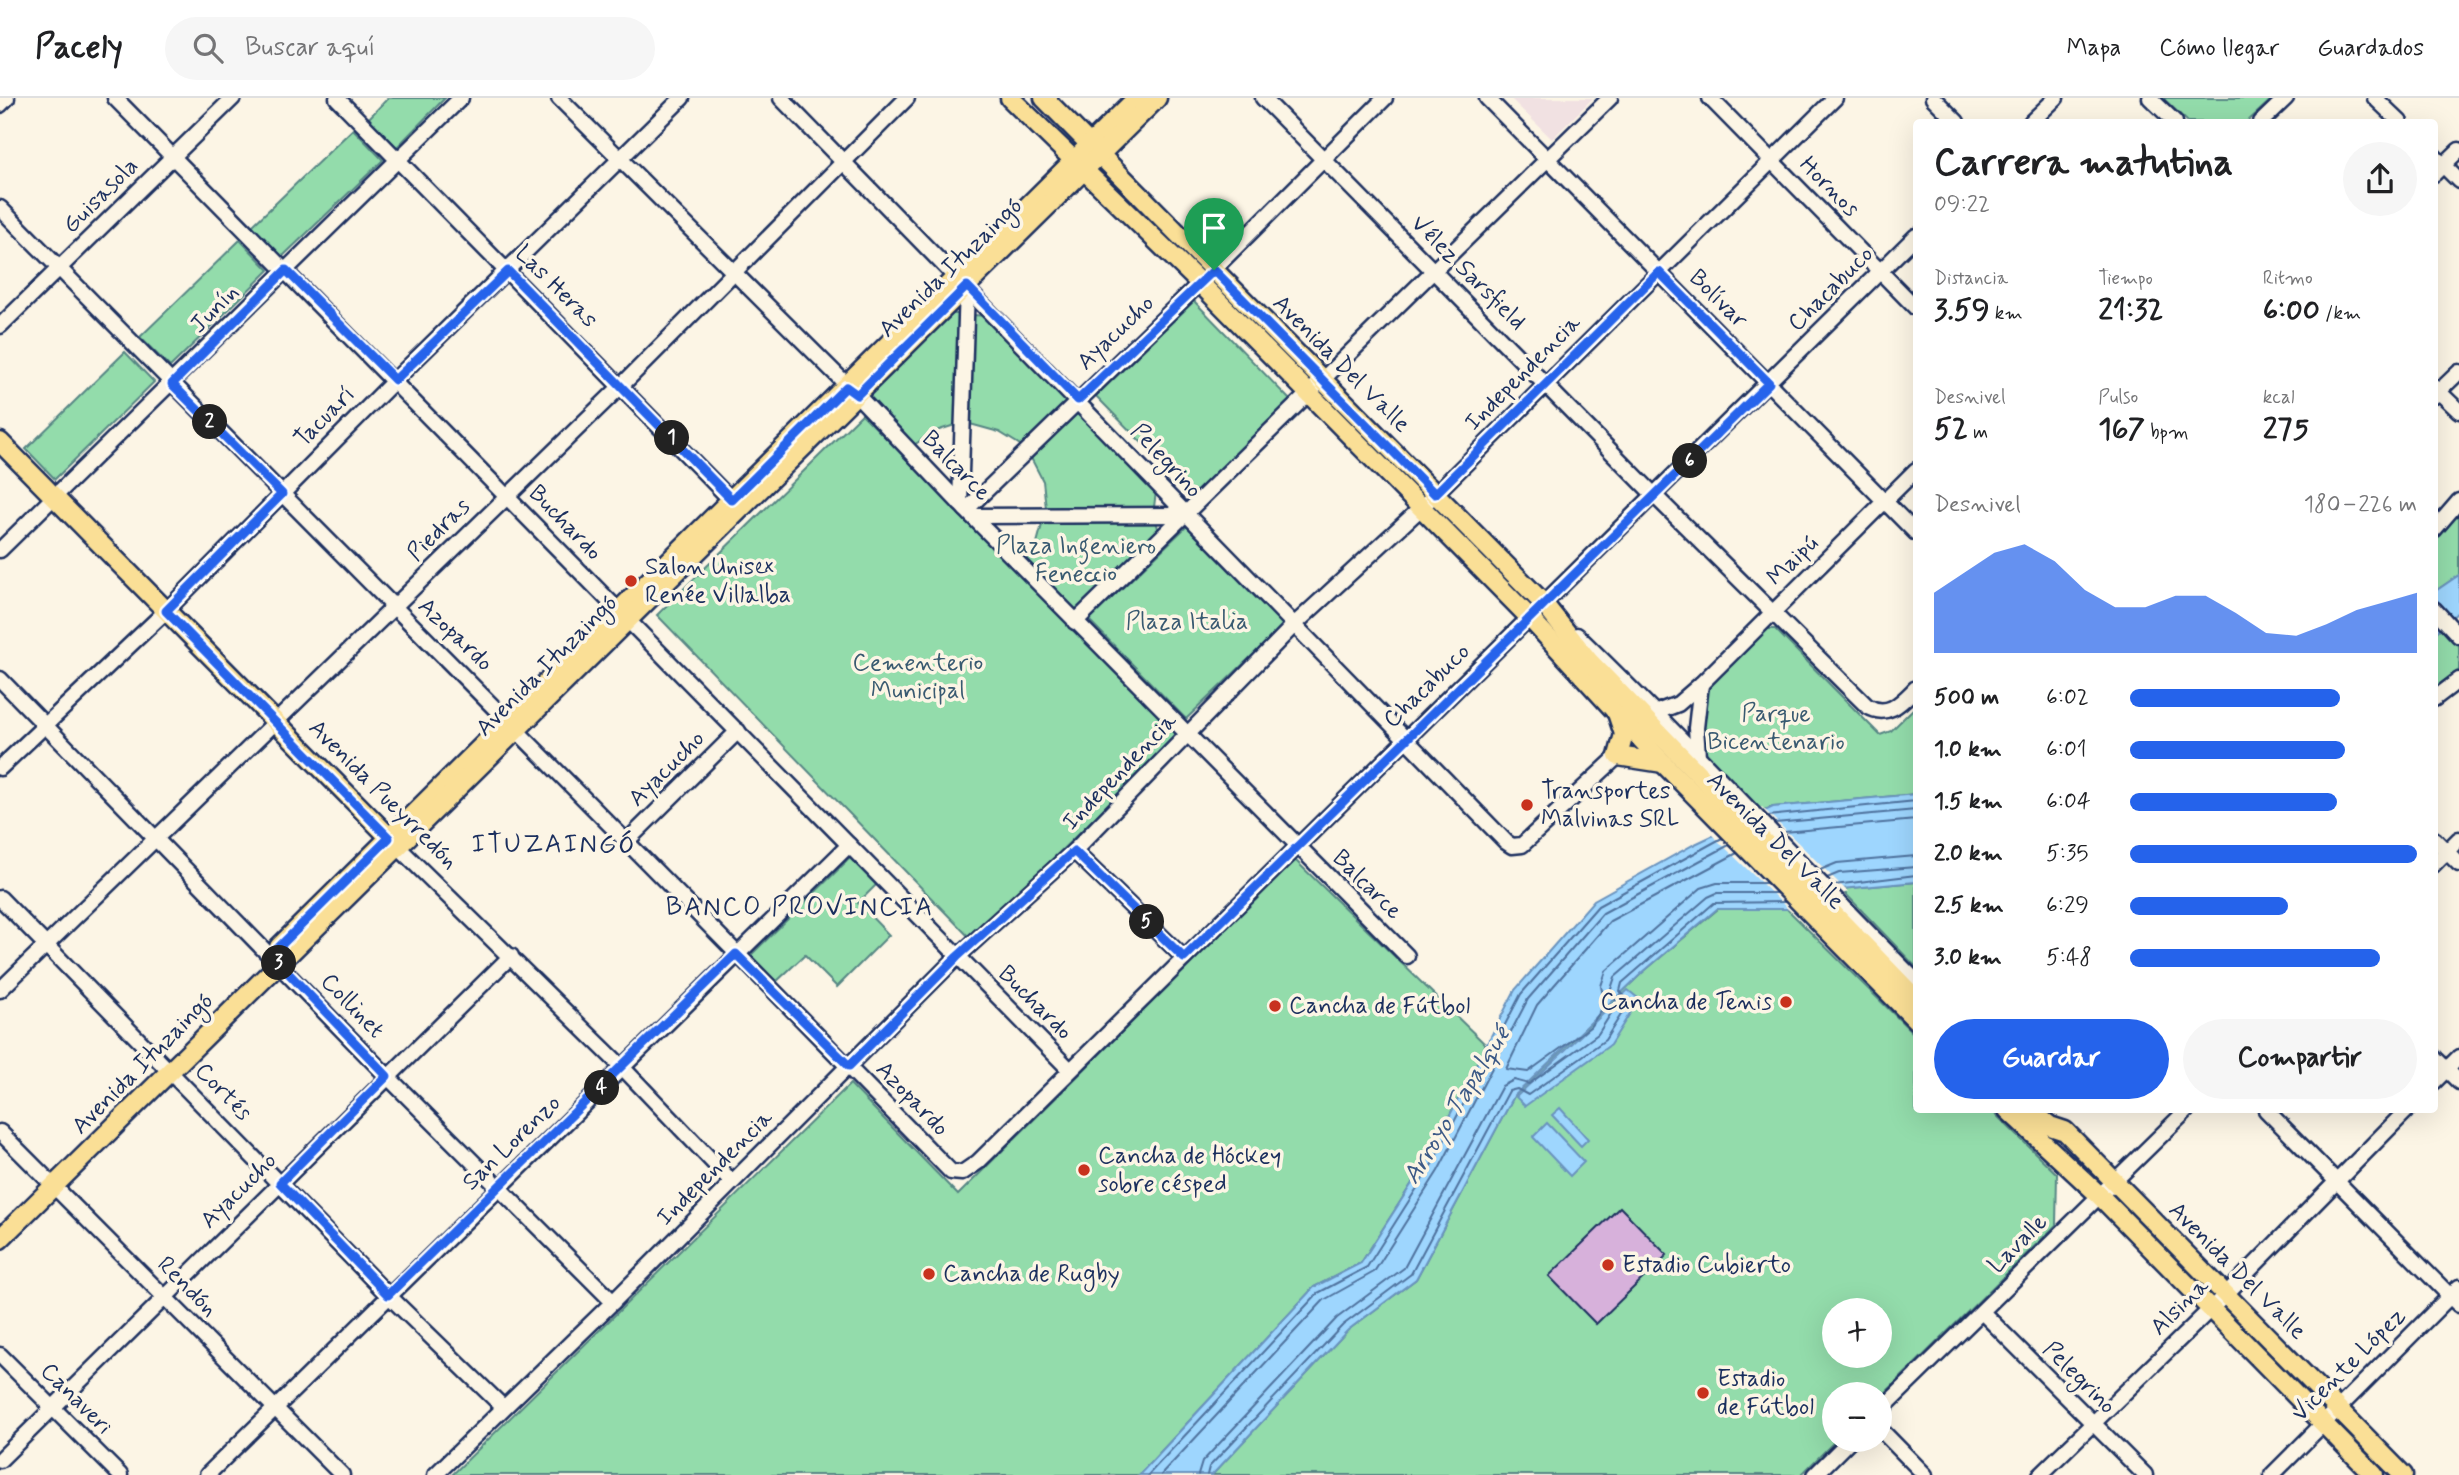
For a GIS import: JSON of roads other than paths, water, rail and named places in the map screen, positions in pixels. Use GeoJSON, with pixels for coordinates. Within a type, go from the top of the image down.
{"type":"FeatureCollection","features":[{"type":"Feature","properties":{"kind":"main road","name":"Avenida Del Valle"},"geometry":{"type":"LineString","coordinates":[[1010,98],[1310,394],[1530,618],[1663,762],[1730,811]]}},
{"type":"Feature","properties":{"kind":"main road","name":"Avenida Del Valle"},"geometry":{"type":"LineString","coordinates":[[1044,98],[1544,604],[1589,661],[1730,811],[1913,996]]}},
{"type":"Feature","properties":{"kind":"main road","name":"Avenida Ituzaingó"},"geometry":{"type":"LineString","coordinates":[[1096,150],[1137,98]]}},
{"type":"Feature","properties":{"kind":"main road","name":"Avenida Ituzaingó"},"geometry":{"type":"LineString","coordinates":[[0,1239],[50,1182],[393,842],[1096,150],[1157,98]]}},
{"type":"Feature","properties":{"kind":"main road","name":"Avenida Pueyrredón"},"geometry":{"type":"LineString","coordinates":[[0,442],[393,842]]}},
{"type":"Feature","properties":{"kind":"main road"},"geometry":{"type":"LineString","coordinates":[[1617,712],[1625,734],[1618,757],[1663,762]]}},
{"type":"Feature","properties":{"kind":"main road","name":"Avenida Del Valle"},"geometry":{"type":"LineString","coordinates":[[1834,917],[1913,1016]]}},
{"type":"Feature","properties":{"kind":"main road","name":"Avenida Del Valle"},"geometry":{"type":"LineString","coordinates":[[2011,1113],[2099,1195],[2374,1475]]}},
{"type":"Feature","properties":{"kind":"main road","name":"Avenida Del Valle"},"geometry":{"type":"LineString","coordinates":[[2034,1113],[2050,1126],[2065,1131],[2403,1475]]}},
{"type":"Feature","properties":{"kind":"main road","name":"Avenida Ituzaingó"},"geometry":{"type":"LineString","coordinates":[[0,1223],[50,1182]]}},
{"type":"Feature","properties":{"kind":"street"},"geometry":{"type":"LineString","coordinates":[[0,105],[7,98]]}},
{"type":"Feature","properties":{"kind":"street","name":"Buchardo"},"geometry":{"type":"LineString","coordinates":[[116,98],[1070,1070]]}},
{"type":"Feature","properties":{"kind":"street","name":"Guisasola"},"geometry":{"type":"LineString","coordinates":[[0,326],[233,98]]}},
{"type":"Feature","properties":{"kind":"street","name":"Las Heras"},"geometry":{"type":"LineString","coordinates":[[337,98],[736,505]]}},
{"type":"Feature","properties":{"kind":"street","name":"Junín"},"geometry":{"type":"LineString","coordinates":[[0,550],[461,98]]}},
{"type":"Feature","properties":{"kind":"street","name":"Balcarce"},"geometry":{"type":"LineString","coordinates":[[559,98],[1407,956]]}},
{"type":"Feature","properties":{"kind":"street","name":"Tacuarí"},"geometry":{"type":"LineString","coordinates":[[0,768],[166,611],[395,380],[682,98]]}},
{"type":"Feature","properties":{"kind":"street","name":"Pelegrino"},"geometry":{"type":"LineString","coordinates":[[781,98],[1506,842],[1512,846],[1522,845],[1618,757]]}},
{"type":"Feature","properties":{"kind":"street","name":"Piedras"},"geometry":{"type":"LineString","coordinates":[[0,990],[45,943],[621,386],[907,98]]}},
{"type":"Feature","properties":{"kind":"street","name":"Vélez Sarsfield"},"geometry":{"type":"LineString","coordinates":[[1263,98],[1655,496],[1867,706],[1882,711],[1896,707],[1913,691]]}},
{"type":"Feature","properties":{"kind":"street","name":"Ayacucho"},"geometry":{"type":"LineString","coordinates":[[966,510],[1214,270],[1385,98]]}},
{"type":"Feature","properties":{"kind":"street","name":"Bolívar"},"geometry":{"type":"LineString","coordinates":[[1487,98],[1913,530]]}},
{"type":"Feature","properties":{"kind":"street"},"geometry":{"type":"LineString","coordinates":[[1075,622],[1610,98]]}},
{"type":"Feature","properties":{"kind":"street","name":"Hornos"},"geometry":{"type":"LineString","coordinates":[[1710,98],[1913,305]]}},
{"type":"Feature","properties":{"kind":"street","name":"Independencia"},"geometry":{"type":"LineString","coordinates":[[435,1475],[613,1303],[957,957],[1074,851],[1294,625],[1421,508],[1835,98]]}},
{"type":"Feature","properties":{"kind":"street"},"geometry":{"type":"LineString","coordinates":[[1933,98],[1955,119]]}},
{"type":"Feature","properties":{"kind":"street"},"geometry":{"type":"LineString","coordinates":[[2034,119],[2056,98]]}},
{"type":"Feature","properties":{"kind":"street"},"geometry":{"type":"LineString","coordinates":[[2150,98],[2172,119]]}},
{"type":"Feature","properties":{"kind":"street"},"geometry":{"type":"LineString","coordinates":[[2264,119],[2286,98]]}},
{"type":"Feature","properties":{"kind":"street"},"geometry":{"type":"LineString","coordinates":[[2375,98],[2397,119]]}},
{"type":"Feature","properties":{"kind":"street"},"geometry":{"type":"LineString","coordinates":[[2438,164],[2459,150]]}},
{"type":"Feature","properties":{"kind":"street"},"geometry":{"type":"LineString","coordinates":[[2438,166],[2459,181]]}},
{"type":"Feature","properties":{"kind":"street","name":"Azopardo"},"geometry":{"type":"LineString","coordinates":[[0,208],[393,607],[628,840],[951,1172],[962,1173],[970,1169]]}},
{"type":"Feature","properties":{"kind":"street","name":"Chacabuco"},"geometry":{"type":"LineString","coordinates":[[970,1169],[1913,239]]}},
{"type":"Feature","properties":{"kind":"street"},"geometry":{"type":"LineString","coordinates":[[962,282],[966,510],[1185,514]]}},
{"type":"Feature","properties":{"kind":"street"},"geometry":{"type":"LineString","coordinates":[[2438,389],[2459,372]]}},
{"type":"Feature","properties":{"kind":"street"},"geometry":{"type":"LineString","coordinates":[[2438,393],[2459,411]]}},
{"type":"Feature","properties":{"kind":"street","name":"Maipú"},"geometry":{"type":"LineString","coordinates":[[1657,712],[1678,704],[1701,684],[1913,473]]}},
{"type":"Feature","properties":{"kind":"street"},"geometry":{"type":"LineString","coordinates":[[2438,525],[2459,501]]}},
{"type":"Feature","properties":{"kind":"street","name":"Avenida Del Valle"},"geometry":{"type":"LineString","coordinates":[[1544,604],[1657,712],[1698,757],[1730,811]]}},
{"type":"Feature","properties":{"kind":"street"},"geometry":{"type":"LineString","coordinates":[[2438,613],[2459,636]]}},
{"type":"Feature","properties":{"kind":"street","name":"Collinet"},"geometry":{"type":"LineString","coordinates":[[0,679],[387,1076],[613,1303]]}},
{"type":"Feature","properties":{"kind":"street"},"geometry":{"type":"LineString","coordinates":[[2438,696],[2459,680]]}},
{"type":"Feature","properties":{"kind":"street"},"geometry":{"type":"LineString","coordinates":[[1698,757],[1696,728],[1701,684]]}},
{"type":"Feature","properties":{"kind":"street","name":"Ayacucho"},"geometry":{"type":"LineString","coordinates":[[628,840],[738,732]]}},
{"type":"Feature","properties":{"kind":"street"},"geometry":{"type":"LineString","coordinates":[[2438,860],[2459,839]]}},
{"type":"Feature","properties":{"kind":"street","name":"Avenida Pueyrredón"},"geometry":{"type":"LineString","coordinates":[[393,842],[623,1068],[732,1182]]}},
{"type":"Feature","properties":{"kind":"street"},"geometry":{"type":"LineString","coordinates":[[2438,843],[2459,864]]}},
{"type":"Feature","properties":{"kind":"street","name":"San Lorenzo"},"geometry":{"type":"LineString","coordinates":[[207,1475],[849,845]]}},
{"type":"Feature","properties":{"kind":"street"},"geometry":{"type":"LineString","coordinates":[[1074,851],[1184,958]]}},
{"type":"Feature","properties":{"kind":"street","name":"Cortés"},"geometry":{"type":"LineString","coordinates":[[0,898],[388,1295],[503,1407]]}},
{"type":"Feature","properties":{"kind":"street","name":"Avenida Del Valle"},"geometry":{"type":"LineString","coordinates":[[1834,917],[1913,979]]}},
{"type":"Feature","properties":{"kind":"street","name":"Ayacucho"},"geometry":{"type":"LineString","coordinates":[[0,1460],[511,956]]}},
{"type":"Feature","properties":{"kind":"street"},"geometry":{"type":"LineString","coordinates":[[2438,1078],[2459,1057]]}},
{"type":"Feature","properties":{"kind":"street"},"geometry":{"type":"LineString","coordinates":[[2438,1060],[2459,1082]]}},
{"type":"Feature","properties":{"kind":"street"},"geometry":{"type":"LineString","coordinates":[[2047,1113],[2065,1131]]}},
{"type":"Feature","properties":{"kind":"street","name":"Lavalle"},"geometry":{"type":"LineString","coordinates":[[1892,1399],[2184,1113]]}},
{"type":"Feature","properties":{"kind":"street"},"geometry":{"type":"LineString","coordinates":[[2269,1113],[2336,1182],[2456,1296]]}},
{"type":"Feature","properties":{"kind":"street","name":"Alsina"},"geometry":{"type":"LineString","coordinates":[[2040,1475],[2211,1309],[2404,1113]]}},
{"type":"Feature","properties":{"kind":"street","name":"Rendón"},"geometry":{"type":"LineString","coordinates":[[0,1132],[342,1475]]}},
{"type":"Feature","properties":{"kind":"street","name":"Vicente López"},"geometry":{"type":"LineString","coordinates":[[2272,1475],[2456,1296]]}},
{"type":"Feature","properties":{"kind":"street","name":"Pelegrino"},"geometry":{"type":"LineString","coordinates":[[1982,1312],[2144,1475]]}},
{"type":"Feature","properties":{"kind":"street","name":"Canaveri"},"geometry":{"type":"LineString","coordinates":[[0,1354],[120,1475]]}},
{"type":"Feature","properties":{"kind":"street"},"geometry":{"type":"LineString","coordinates":[[1892,1441],[1925,1475]]}},
{"type":"Feature","properties":{"kind":"street"},"geometry":{"type":"LineString","coordinates":[[1815,1475],[1838,1452]]}},
{"type":"Feature","properties":{"kind":"water"},"geometry":{"type":"Polygon","coordinates":[[[2459,575],[2459,611],[2438,630],[2438,589],[2459,575]]]}},
{"type":"Feature","properties":{"kind":"water","name":"Arroyo Tapalqué"},"geometry":{"type":"Polygon","coordinates":[[[1913,794],[1913,882],[1841,889],[1798,909],[1717,909],[1642,973],[1514,1096],[1416,1279],[1348,1330],[1212,1475],[1139,1475],[1314,1287],[1361,1263],[1425,1163],[1515,990],[1594,900],[1693,845],[1773,807],[1913,794]]]}},
{"type":"Feature","properties":{"kind":"water"},"geometry":{"type":"Polygon","coordinates":[[[1628,990],[1639,999],[1610,1045],[1525,1106],[1516,1097],[1628,990]]]}},
{"type":"Feature","properties":{"kind":"water"},"geometry":{"type":"Polygon","coordinates":[[[1560,1108],[1588,1139],[1581,1146],[1552,1115],[1560,1108]]]}},
{"type":"Feature","properties":{"kind":"water"},"geometry":{"type":"Polygon","coordinates":[[[1547,1123],[1584,1162],[1570,1176],[1533,1137],[1547,1123]]]}},
{"type":"Feature","properties":{"kind":"place","name":"Salon Unisex Renée Villalba"},"geometry":{"type":"Point","coordinates":[631,581]}},
{"type":"Feature","properties":{"kind":"place","name":"Transportes Malvinas SRL"},"geometry":{"type":"Point","coordinates":[1527,805]}},
{"type":"Feature","properties":{"kind":"place","name":"Cancha de Tenis"},"geometry":{"type":"Point","coordinates":[1786,1002]}},
{"type":"Feature","properties":{"kind":"place","name":"Cancha de Fútbol"},"geometry":{"type":"Point","coordinates":[1275,1006]}},
{"type":"Feature","properties":{"kind":"place","name":"Cancha de Hóckey sobre césped"},"geometry":{"type":"Point","coordinates":[1084,1170]}},
{"type":"Feature","properties":{"kind":"place","name":"Estadio Cubierto"},"geometry":{"type":"Point","coordinates":[1608,1265]}},
{"type":"Feature","properties":{"kind":"place","name":"Cancha de Rugby"},"geometry":{"type":"Point","coordinates":[929,1274]}},
{"type":"Feature","properties":{"kind":"place","name":"Estadio de Fútbol"},"geometry":{"type":"Point","coordinates":[1703,1393]}},
{"type":"Feature","properties":{"kind":"district","name":"ITUZAINGÓ"},"geometry":{"type":"Point","coordinates":[554,845]}},
{"type":"Feature","properties":{"kind":"district","name":"BANCO PROVINCIA"},"geometry":{"type":"Point","coordinates":[800,908]}},
{"type":"Feature","properties":{"kind":"park label","name":"Plaza Ingeniero Feneccio"},"geometry":{"type":"Point","coordinates":[1076,560]}},
{"type":"Feature","properties":{"kind":"park label","name":"Plaza Italia"},"geometry":{"type":"Point","coordinates":[1187,622]}},
{"type":"Feature","properties":{"kind":"park label","name":"Cementerio Municipal"},"geometry":{"type":"Point","coordinates":[918,677]}},
{"type":"Feature","properties":{"kind":"park label","name":"Parque Bicentenario"},"geometry":{"type":"Point","coordinates":[1776,728]}}]}
